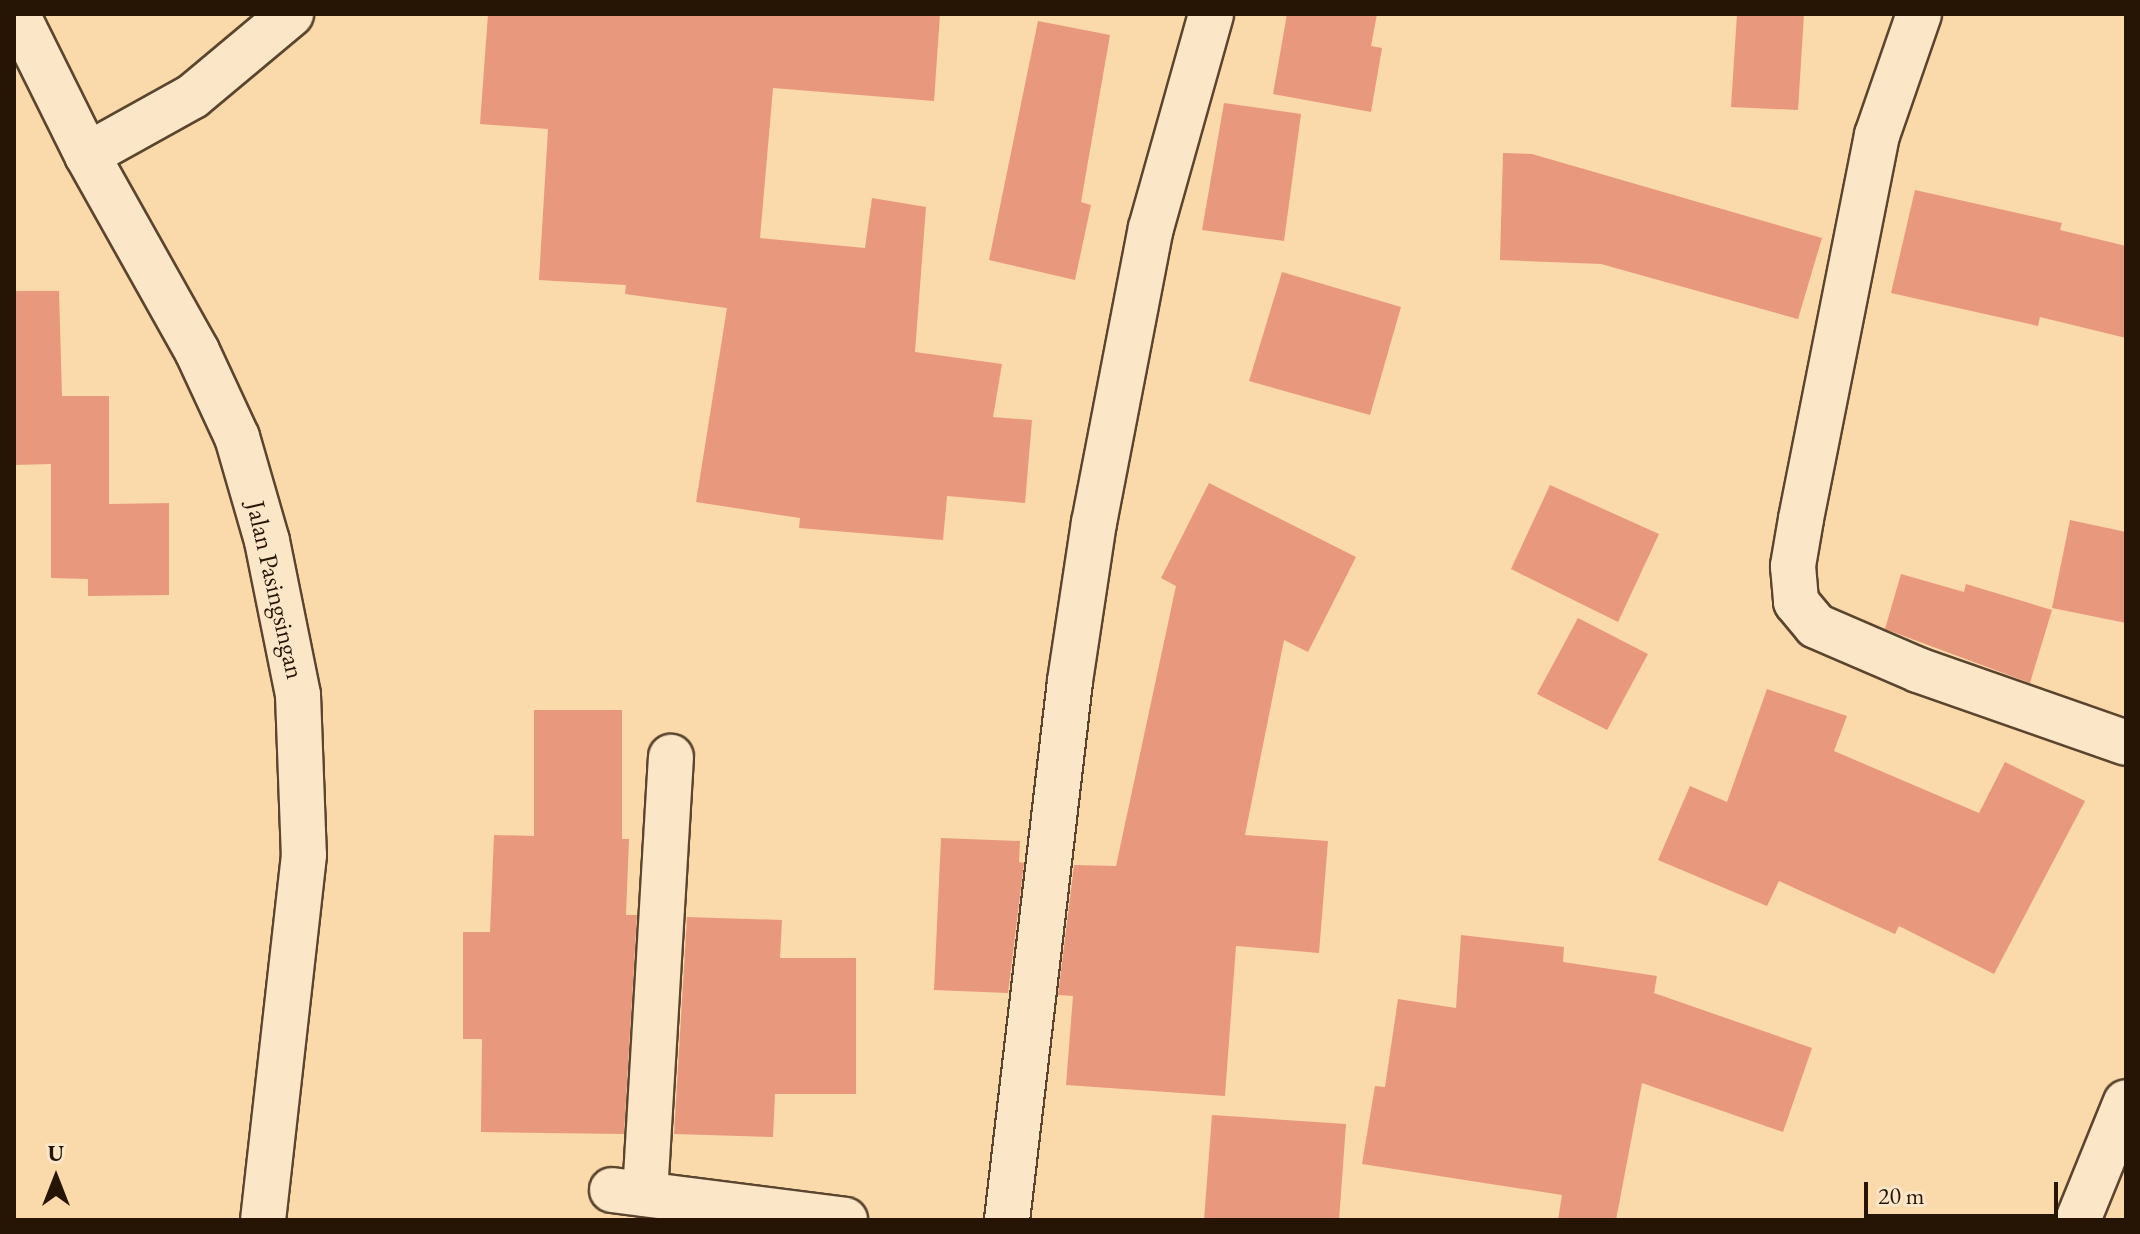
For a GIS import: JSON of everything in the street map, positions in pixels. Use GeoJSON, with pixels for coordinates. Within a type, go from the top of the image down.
{"type":"FeatureCollection","features":[{"type":"Feature","properties":{"kind":"street","name":"Jalan Pasingsingan"},"geometry":{"type":"LineString","coordinates":[[17,14],[100,149],[197,351],[237,437],[267,541],[298,695],[304,855],[263,1220]]}},
{"type":"Feature","properties":{"kind":"street"},"geometry":{"type":"LineString","coordinates":[[100,149],[193,96],[291,14]]}},
{"type":"Feature","properties":{"kind":"street"},"geometry":{"type":"LineString","coordinates":[[1007,1220],[1070,681],[1094,523],[1151,228],[1211,14]]}},
{"type":"Feature","properties":{"kind":"street"},"geometry":{"type":"LineString","coordinates":[[1919,14],[1877,135],[1801,519],[1793,566],[1796,602],[1816,626],[1845,639],[1918,670],[2126,743]]}},
{"type":"Feature","properties":{"kind":"street"},"geometry":{"type":"LineString","coordinates":[[671,757],[628,1192],[845,1220]]}},
{"type":"Feature","properties":{"kind":"street"},"geometry":{"type":"LineString","coordinates":[[2078,1220],[2126,1102]]}},
{"type":"Feature","properties":{"kind":"building"},"geometry":{"type":"Polygon","coordinates":[[[488,14],[940,14],[934,101],[773,88],[760,238],[865,248],[872,198],[926,207],[915,352],[1002,364],[993,417],[1032,420],[1025,503],[947,496],[943,540],[799,528],[800,518],[696,502],[727,308],[625,294],[626,285],[539,280],[548,129],[480,124],[488,14]]]}},
{"type":"Feature","properties":{"kind":"building"},"geometry":{"type":"Polygon","coordinates":[[[1287,14],[1377,14],[1371,46],[1382,48],[1371,112],[1273,94],[1287,14]]]}},
{"type":"Feature","properties":{"kind":"building"},"geometry":{"type":"Polygon","coordinates":[[[1737,14],[1804,14],[1798,110],[1731,107],[1737,14]]]}},
{"type":"Feature","properties":{"kind":"building"},"geometry":{"type":"Polygon","coordinates":[[[1038,21],[1110,35],[1081,202],[1091,205],[1075,280],[989,260],[1038,21]]]}},
{"type":"Feature","properties":{"kind":"building"},"geometry":{"type":"Polygon","coordinates":[[[1224,103],[1301,114],[1284,241],[1202,230],[1224,103]]]}},
{"type":"Feature","properties":{"kind":"building"},"geometry":{"type":"Polygon","coordinates":[[[1503,153],[1532,154],[1822,238],[1798,319],[1601,264],[1500,260],[1503,153]]]}},
{"type":"Feature","properties":{"kind":"building"},"geometry":{"type":"Polygon","coordinates":[[[1915,190],[2062,223],[2060,230],[2126,246],[2126,338],[2040,317],[2038,326],[1891,293],[1915,190]]]}},
{"type":"Feature","properties":{"kind":"building"},"geometry":{"type":"Polygon","coordinates":[[[1282,272],[1401,307],[1370,415],[1249,381],[1282,272]]]}},
{"type":"Feature","properties":{"kind":"building"},"geometry":{"type":"Polygon","coordinates":[[[14,291],[59,291],[62,396],[109,396],[109,504],[169,503],[169,595],[88,596],[88,579],[51,578],[51,464],[14,465],[14,291]]]}},
{"type":"Feature","properties":{"kind":"building"},"geometry":{"type":"Polygon","coordinates":[[[1209,483],[1356,557],[1308,652],[1284,640],[1245,835],[1328,841],[1319,953],[1236,946],[1225,1096],[1066,1085],[1073,996],[1058,995],[1074,865],[1116,866],[1176,586],[1161,578],[1209,483]]]}},
{"type":"Feature","properties":{"kind":"building"},"geometry":{"type":"Polygon","coordinates":[[[1550,485],[1659,534],[1618,622],[1511,569],[1550,485]]]}},
{"type":"Feature","properties":{"kind":"building"},"geometry":{"type":"Polygon","coordinates":[[[2070,520],[2126,532],[2126,623],[2052,608],[2070,520]]]}},
{"type":"Feature","properties":{"kind":"building"},"geometry":{"type":"Polygon","coordinates":[[[1901,574],[1964,592],[1966,584],[2052,610],[2030,683],[1885,629],[1901,574]]]}},
{"type":"Feature","properties":{"kind":"building"},"geometry":{"type":"Polygon","coordinates":[[[1578,618],[1648,654],[1607,730],[1537,694],[1578,618]]]}},
{"type":"Feature","properties":{"kind":"building"},"geometry":{"type":"Polygon","coordinates":[[[1767,689],[1847,716],[1834,751],[1979,813],[2005,762],[2085,801],[1994,974],[1899,926],[1895,934],[1779,881],[1767,906],[1658,860],[1690,786],[1727,802],[1767,689]]]}},
{"type":"Feature","properties":{"kind":"building"},"geometry":{"type":"Polygon","coordinates":[[[534,710],[622,710],[622,839],[629,839],[626,915],[637,915],[624,1134],[481,1132],[482,1039],[463,1039],[463,932],[490,932],[494,835],[534,836],[534,710]]]}},
{"type":"Feature","properties":{"kind":"building"},"geometry":{"type":"Polygon","coordinates":[[[941,838],[1020,841],[1019,862],[1024,863],[1008,993],[934,990],[941,838]]]}},
{"type":"Feature","properties":{"kind":"building"},"geometry":{"type":"Polygon","coordinates":[[[687,917],[782,920],[780,958],[856,958],[856,1094],[775,1094],[773,1137],[674,1134],[687,917]]]}},
{"type":"Feature","properties":{"kind":"building"},"geometry":{"type":"Polygon","coordinates":[[[1461,935],[1564,947],[1563,962],[1657,976],[1654,993],[1812,1048],[1783,1132],[1642,1083],[1616,1220],[1558,1220],[1562,1195],[1362,1164],[1375,1086],[1385,1087],[1398,999],[1456,1008],[1461,935]]]}},
{"type":"Feature","properties":{"kind":"building"},"geometry":{"type":"Polygon","coordinates":[[[1212,1115],[1346,1124],[1339,1220],[1204,1220],[1212,1115]]]}}]}
